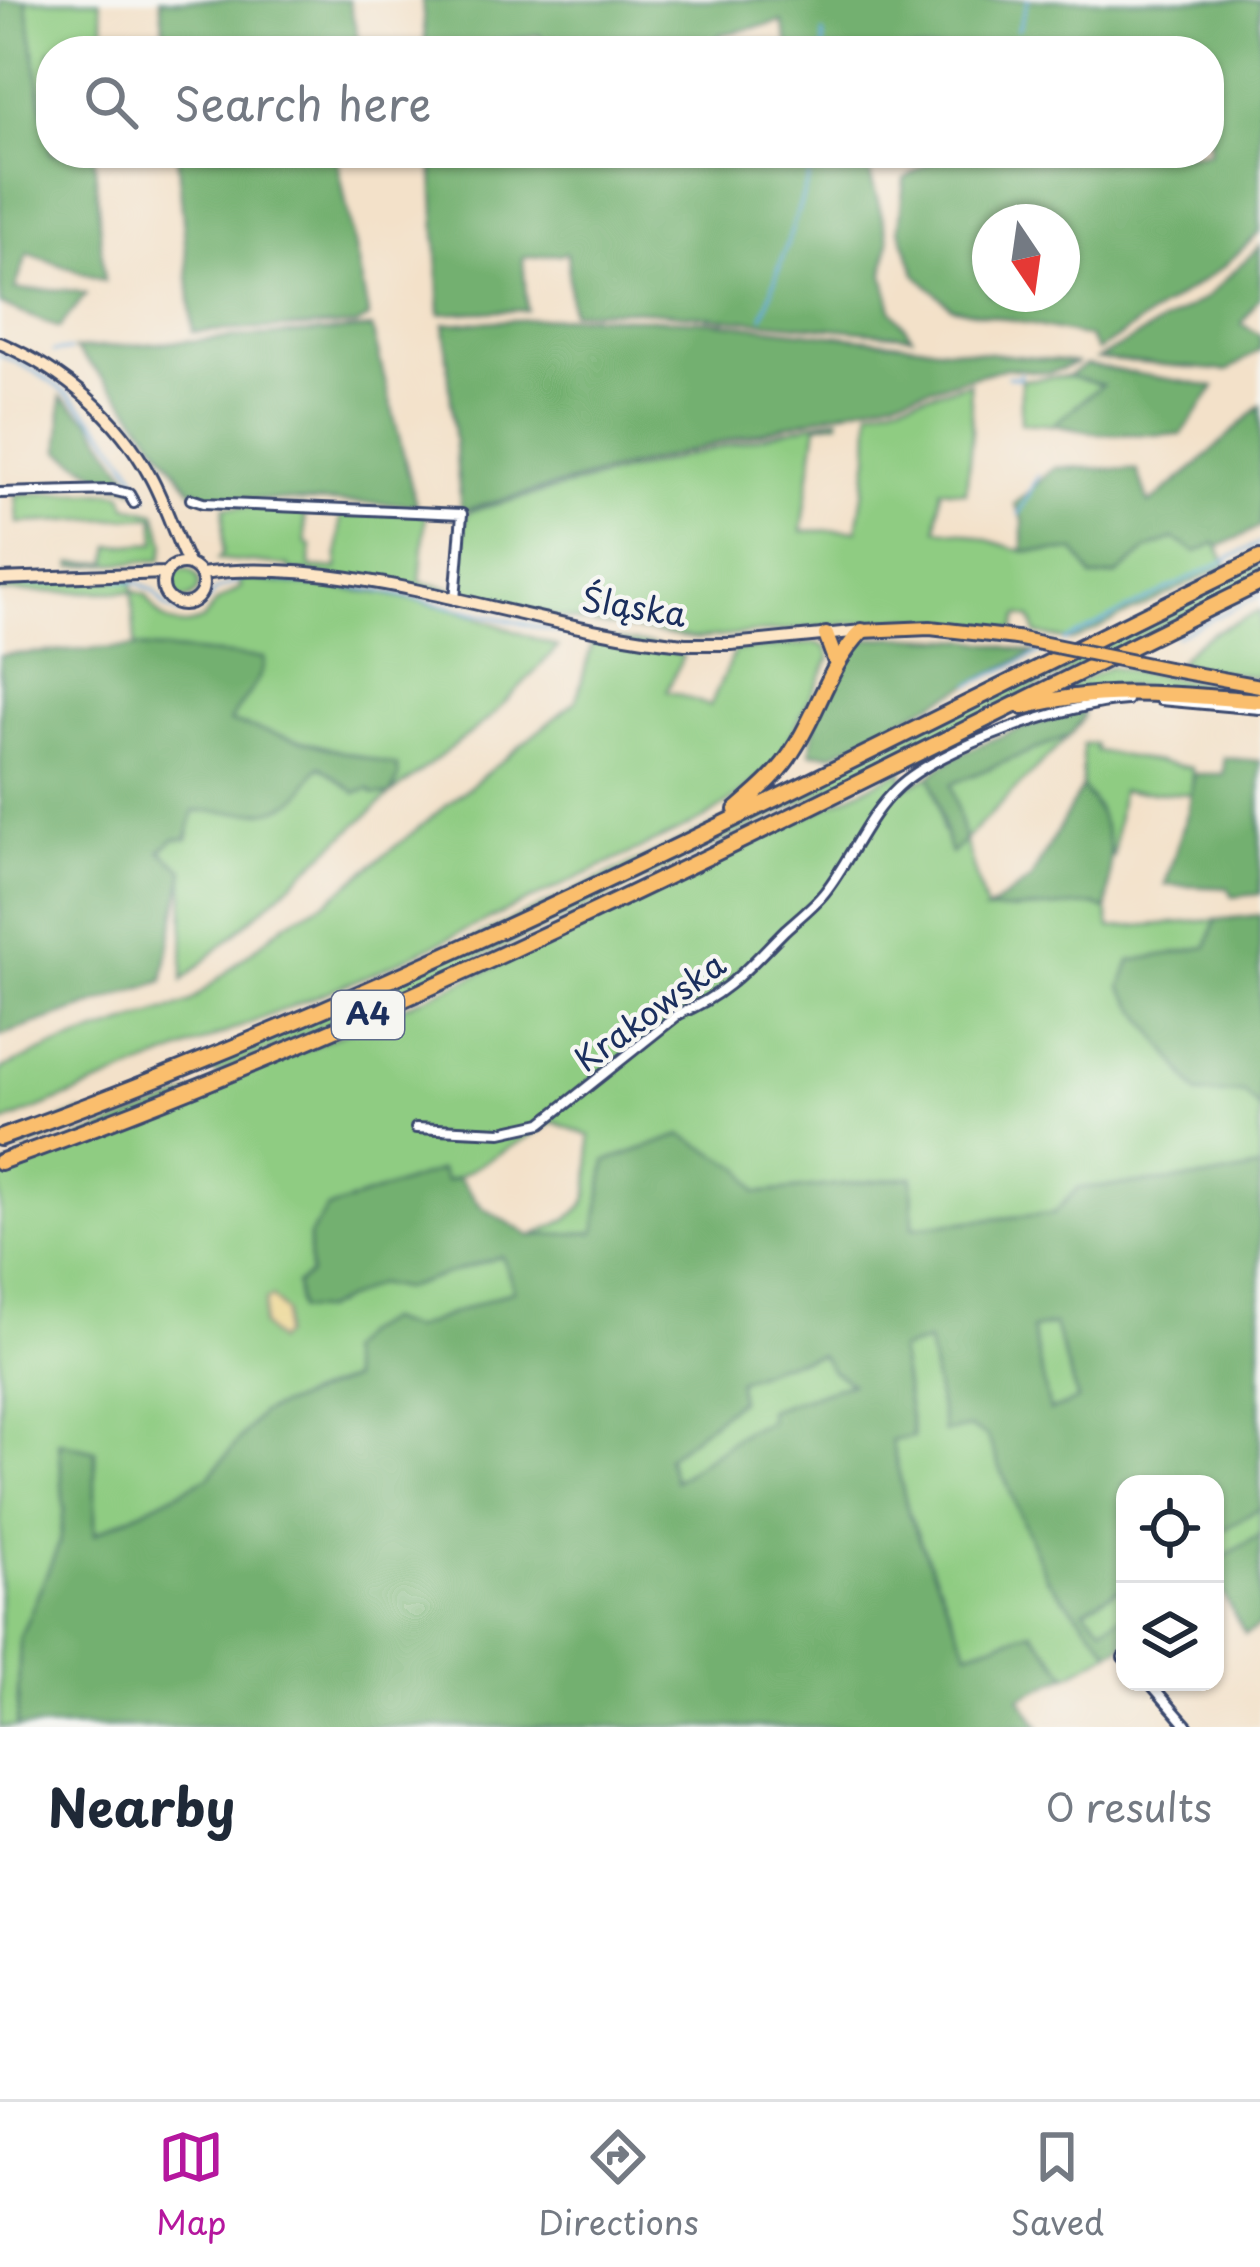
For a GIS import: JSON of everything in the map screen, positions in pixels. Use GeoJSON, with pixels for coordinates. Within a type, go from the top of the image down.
{"type":"FeatureCollection","features":[{"type":"Feature","properties":{"kind":"highway","name":"A4"},"geometry":{"type":"LineString","coordinates":[[0,1138],[342,1002],[549,908],[1260,558]]}},
{"type":"Feature","properties":{"kind":"highway","name":"A4"},"geometry":{"type":"LineString","coordinates":[[0,1162],[209,1082],[404,998],[1260,583]]}},
{"type":"Feature","properties":{"kind":"highway"},"geometry":{"type":"LineString","coordinates":[[719,824],[784,764],[836,662],[862,631]]}},
{"type":"Feature","properties":{"kind":"highway"},"geometry":{"type":"LineString","coordinates":[[826,635],[836,662]]}},
{"type":"Feature","properties":{"kind":"highway"},"geometry":{"type":"LineString","coordinates":[[978,721],[1038,703],[1099,693],[1260,705]]}},
{"type":"Feature","properties":{"kind":"main road"},"geometry":{"type":"LineString","coordinates":[[0,343],[58,374],[110,419],[144,466],[189,565],[201,574],[202,590],[196,600],[185,604],[126,574]]}},
{"type":"Feature","properties":{"kind":"main road"},"geometry":{"type":"LineString","coordinates":[[163,589],[174,532]]}},
{"type":"Feature","properties":{"kind":"main road"},"geometry":{"type":"LineString","coordinates":[[0,579],[126,574],[189,565]]}},
{"type":"Feature","properties":{"kind":"main road","name":"Śląska"},"geometry":{"type":"LineString","coordinates":[[202,590],[216,580],[246,572]]}},
{"type":"Feature","properties":{"kind":"main road","name":"Śląska"},"geometry":{"type":"LineString","coordinates":[[201,574],[344,579],[674,643],[731,644],[930,628],[1016,638],[1260,686]]}},
{"type":"Feature","properties":{"kind":"street"},"geometry":{"type":"LineString","coordinates":[[0,493],[112,490],[128,494],[134,503]]}},
{"type":"Feature","properties":{"kind":"street"},"geometry":{"type":"LineString","coordinates":[[191,499],[462,514],[455,600]]}},
{"type":"Feature","properties":{"kind":"street","name":"Krakowska"},"geometry":{"type":"LineString","coordinates":[[416,1128],[501,1132],[542,1123],[679,1014],[736,982],[759,962],[824,893],[859,836],[905,781],[1005,730],[1088,704],[1154,700],[1260,705]]}},
{"type":"Feature","properties":{"kind":"street"},"geometry":{"type":"LineString","coordinates":[[1157,1691],[1188,1727]]}},
{"type":"Feature","properties":{"kind":"green space"},"geometry":{"type":"Polygon","coordinates":[[[0,0],[26,0],[36,65],[36,168],[95,168],[104,281],[28,253],[15,289],[86,294],[59,328],[0,304],[0,0]]]}},
{"type":"Feature","properties":{"kind":"green space"},"geometry":{"type":"Polygon","coordinates":[[[26,0],[100,0],[105,36],[36,36],[36,65],[26,0]]]}},
{"type":"Feature","properties":{"kind":"green space"},"geometry":{"type":"Polygon","coordinates":[[[160,0],[349,0],[357,36],[164,36],[160,0]]]}},
{"type":"Feature","properties":{"kind":"green space"},"geometry":{"type":"Polygon","coordinates":[[[422,0],[1260,0],[1260,232],[1223,267],[1097,351],[1089,337],[974,312],[1080,312],[1080,204],[972,204],[972,312],[951,307],[916,274],[899,228],[904,179],[921,168],[1224,168],[1224,36],[786,36],[782,22],[719,36],[425,36],[422,0]]]}},
{"type":"Feature","properties":{"kind":"green space"},"geometry":{"type":"Polygon","coordinates":[[[178,168],[339,168],[369,318],[356,325],[193,332],[178,168]]]}},
{"type":"Feature","properties":{"kind":"green space"},"geometry":{"type":"Polygon","coordinates":[[[433,168],[868,168],[889,240],[884,274],[892,310],[912,336],[635,310],[571,312],[567,253],[523,258],[527,310],[440,314],[433,168]]]}},
{"type":"Feature","properties":{"kind":"green space"},"geometry":{"type":"Polygon","coordinates":[[[1260,246],[1260,296],[1242,324],[1260,335],[1260,350],[1227,371],[1097,359],[1206,298],[1260,246]]]}},
{"type":"Feature","properties":{"kind":"green space"},"geometry":{"type":"Polygon","coordinates":[[[587,316],[708,321],[1078,363],[1049,373],[1006,368],[461,511],[444,324],[587,316]]]}},
{"type":"Feature","properties":{"kind":"green space"},"geometry":{"type":"Polygon","coordinates":[[[372,328],[416,505],[204,498],[200,491],[192,491],[122,398],[75,349],[372,328]]]}},
{"type":"Feature","properties":{"kind":"green space"},"geometry":{"type":"Polygon","coordinates":[[[1086,365],[1215,387],[1181,435],[1102,434],[1053,425],[1102,385],[1067,376],[1086,365]]]}},
{"type":"Feature","properties":{"kind":"green space"},"geometry":{"type":"Polygon","coordinates":[[[1067,376],[1103,384],[1053,425],[1021,423],[1021,380],[1067,376]]]}},
{"type":"Feature","properties":{"kind":"green space"},"geometry":{"type":"Polygon","coordinates":[[[970,383],[972,430],[966,492],[941,489],[937,529],[1023,551],[1075,551],[1093,578],[1127,567],[1147,549],[1174,539],[1216,542],[1227,565],[1072,641],[1036,634],[1031,618],[1019,615],[1014,630],[909,618],[697,639],[458,596],[466,515],[471,511],[839,417],[839,421],[817,425],[802,531],[857,530],[869,457],[870,409],[970,383]]]}},
{"type":"Feature","properties":{"kind":"green space"},"geometry":{"type":"Polygon","coordinates":[[[61,397],[90,420],[137,489],[113,483],[60,451],[61,397]]]}},
{"type":"Feature","properties":{"kind":"green space"},"geometry":{"type":"Polygon","coordinates":[[[1260,406],[1260,527],[1196,552],[1174,539],[1147,549],[1117,575],[1093,578],[1075,551],[1023,551],[1023,520],[1015,504],[1055,467],[1137,470],[1149,504],[1260,406]]]}},
{"type":"Feature","properties":{"kind":"green space"},"geometry":{"type":"Polygon","coordinates":[[[16,494],[123,494],[127,506],[156,513],[165,544],[161,560],[73,567],[72,563],[108,562],[111,546],[156,543],[154,517],[18,523],[16,494]]]}},
{"type":"Feature","properties":{"kind":"green space"},"geometry":{"type":"Polygon","coordinates":[[[224,507],[304,508],[310,567],[337,569],[341,510],[426,513],[420,582],[453,589],[451,595],[290,570],[289,566],[218,559],[223,553],[224,507]]]}},
{"type":"Feature","properties":{"kind":"green space"},"geometry":{"type":"Polygon","coordinates":[[[1260,564],[1260,577],[1114,650],[1093,646],[1260,564]]]}},
{"type":"Feature","properties":{"kind":"green space"},"geometry":{"type":"Polygon","coordinates":[[[184,569],[199,584],[184,599],[169,584],[184,569]]]}},
{"type":"Feature","properties":{"kind":"green space"},"geometry":{"type":"Polygon","coordinates":[[[132,579],[133,591],[146,595],[162,617],[176,624],[203,620],[245,579],[386,594],[455,609],[558,647],[490,718],[390,795],[230,722],[264,659],[135,647],[132,592],[0,592],[0,583],[132,579]]]}},
{"type":"Feature","properties":{"kind":"green space"},"geometry":{"type":"Polygon","coordinates":[[[1260,611],[1260,678],[1178,663],[1204,638],[1260,611]]]}},
{"type":"Feature","properties":{"kind":"green space"},"geometry":{"type":"Polygon","coordinates":[[[594,637],[656,645],[683,656],[667,691],[710,706],[735,650],[817,643],[827,647],[830,658],[779,760],[704,819],[374,973],[0,1124],[0,1070],[50,1048],[189,1003],[286,923],[329,900],[576,701],[594,637]]]}},
{"type":"Feature","properties":{"kind":"green space"},"geometry":{"type":"Polygon","coordinates":[[[871,639],[970,640],[1034,652],[833,754],[811,753],[825,692],[851,650],[871,639]]]}},
{"type":"Feature","properties":{"kind":"green space"},"geometry":{"type":"Polygon","coordinates":[[[135,647],[264,658],[256,682],[230,722],[397,766],[399,778],[390,795],[369,789],[356,793],[320,766],[298,797],[276,809],[194,811],[187,839],[174,839],[160,851],[184,870],[163,981],[0,1036],[0,655],[135,647]]]}},
{"type":"Feature","properties":{"kind":"green space"},"geometry":{"type":"Polygon","coordinates":[[[1070,657],[1091,661],[528,936],[215,1074],[210,1062],[1070,657]]]}},
{"type":"Feature","properties":{"kind":"green space"},"geometry":{"type":"Polygon","coordinates":[[[1110,667],[1260,696],[1124,686],[1048,696],[1110,667]]]}},
{"type":"Feature","properties":{"kind":"green space"},"geometry":{"type":"Polygon","coordinates":[[[1083,711],[1070,735],[951,784],[965,841],[951,854],[930,776],[980,744],[1083,711]]]}},
{"type":"Feature","properties":{"kind":"green space"},"geometry":{"type":"Polygon","coordinates":[[[1070,735],[965,840],[951,784],[1070,735]]]}},
{"type":"Feature","properties":{"kind":"green space"},"geometry":{"type":"Polygon","coordinates":[[[1083,744],[1095,744],[1096,751],[1192,768],[1192,794],[1121,791],[1113,858],[1097,807],[1082,787],[1083,744]]]}},
{"type":"Feature","properties":{"kind":"green space"},"geometry":{"type":"Polygon","coordinates":[[[1224,758],[1260,761],[1260,894],[1232,897],[1228,888],[1165,885],[1189,808],[1194,774],[1224,774],[1224,758]]]}},
{"type":"Feature","properties":{"kind":"green space"},"geometry":{"type":"Polygon","coordinates":[[[321,766],[356,793],[369,789],[390,795],[183,980],[184,871],[160,851],[190,823],[193,811],[266,811],[301,794],[308,777],[321,766]]]}},
{"type":"Feature","properties":{"kind":"green space"},"geometry":{"type":"Polygon","coordinates":[[[902,770],[903,788],[930,776],[939,796],[942,831],[965,840],[986,910],[1094,905],[1107,910],[1110,928],[1216,920],[1207,947],[1131,961],[1260,1109],[1260,1168],[1054,1213],[912,1227],[912,1177],[757,1193],[596,1232],[532,1236],[579,1210],[588,1191],[590,1136],[554,1122],[458,1177],[446,1181],[439,1171],[397,1188],[309,1236],[310,1275],[323,1310],[377,1283],[402,1289],[503,1255],[514,1290],[412,1329],[386,1320],[351,1379],[261,1413],[209,1477],[93,1535],[95,1452],[59,1443],[64,1509],[60,1542],[20,1637],[17,1727],[0,1727],[0,1169],[304,1050],[523,955],[902,770]]]}},
{"type":"Feature","properties":{"kind":"green space"},"geometry":{"type":"Polygon","coordinates":[[[1082,787],[1101,818],[1109,846],[1107,910],[1094,905],[986,911],[1030,880],[1082,787]]]}},
{"type":"Feature","properties":{"kind":"green space"},"geometry":{"type":"Polygon","coordinates":[[[1260,915],[1260,1109],[1244,1093],[1198,1094],[1121,987],[1130,961],[1207,947],[1216,920],[1260,915]]]}},
{"type":"Feature","properties":{"kind":"green space"},"geometry":{"type":"Polygon","coordinates":[[[81,1112],[86,1125],[0,1156],[0,1143],[81,1112]]]}},
{"type":"Feature","properties":{"kind":"green space"},"geometry":{"type":"Polygon","coordinates":[[[682,1135],[743,1169],[757,1193],[912,1177],[913,1227],[1054,1213],[1078,1188],[1213,1177],[1260,1168],[1260,1508],[1224,1530],[1224,1475],[1116,1475],[1116,1591],[1084,1609],[1103,1627],[1116,1619],[1116,1650],[1111,1652],[1046,1577],[987,1436],[970,1428],[944,1432],[928,1342],[899,1350],[913,1437],[891,1441],[909,1515],[968,1652],[1032,1631],[1068,1675],[1020,1698],[1040,1727],[17,1727],[20,1637],[60,1542],[64,1509],[59,1442],[95,1451],[95,1534],[209,1477],[261,1413],[350,1380],[345,1351],[360,1334],[386,1320],[412,1329],[514,1290],[502,1256],[402,1289],[377,1284],[322,1310],[299,1309],[296,1284],[310,1274],[309,1236],[327,1209],[440,1170],[446,1181],[458,1177],[482,1207],[531,1236],[595,1232],[606,1161],[682,1135]],[[1054,1325],[1032,1329],[1050,1411],[1078,1400],[1054,1325]],[[821,1355],[775,1365],[738,1381],[739,1400],[667,1458],[675,1481],[747,1430],[769,1422],[768,1410],[851,1383],[832,1371],[821,1355]]]}},
{"type":"Feature","properties":{"kind":"green space"},"geometry":{"type":"Polygon","coordinates":[[[1055,1325],[1078,1401],[1049,1411],[1031,1329],[1055,1325]]]}},
{"type":"Feature","properties":{"kind":"green space"},"geometry":{"type":"Polygon","coordinates":[[[929,1342],[944,1431],[970,1428],[987,1436],[1046,1577],[1111,1652],[1068,1675],[1032,1631],[968,1652],[909,1515],[891,1440],[913,1436],[899,1349],[929,1342]]]}},
{"type":"Feature","properties":{"kind":"green space"},"geometry":{"type":"Polygon","coordinates":[[[822,1355],[852,1383],[768,1410],[770,1422],[747,1430],[675,1481],[667,1458],[739,1400],[738,1381],[775,1365],[822,1355]]]}},
{"type":"Feature","properties":{"kind":"green space"},"geometry":{"type":"Polygon","coordinates":[[[1260,1508],[1260,1535],[1224,1557],[1224,1530],[1260,1508]]]}},
{"type":"Feature","properties":{"kind":"green space"},"geometry":{"type":"Polygon","coordinates":[[[1260,1535],[1260,1626],[1245,1634],[1224,1596],[1224,1557],[1260,1535]]]}},
{"type":"Feature","properties":{"kind":"green space"},"geometry":{"type":"Polygon","coordinates":[[[1116,1591],[1116,1619],[1103,1627],[1083,1609],[1116,1591]]]}},
{"type":"Feature","properties":{"kind":"sand"},"geometry":{"type":"Polygon","coordinates":[[[272,1297],[285,1312],[282,1336],[276,1341],[262,1325],[266,1300],[272,1297]]]}},
{"type":"Feature","properties":{"kind":"waterway"},"geometry":{"type":"LineString","coordinates":[[1018,30],[1028,0]]}},
{"type":"Feature","properties":{"kind":"waterway"},"geometry":{"type":"LineString","coordinates":[[763,317],[809,177]]}},
{"type":"Feature","properties":{"kind":"waterway"},"geometry":{"type":"LineString","coordinates":[[53,352],[70,350]]}},
{"type":"Feature","properties":{"kind":"waterway"},"geometry":{"type":"LineString","coordinates":[[0,355],[46,379],[87,412],[120,452],[147,497]]}},
{"type":"Feature","properties":{"kind":"waterway"},"geometry":{"type":"LineString","coordinates":[[1008,377],[1019,378],[1020,374]]}},
{"type":"Feature","properties":{"kind":"waterway"},"geometry":{"type":"LineString","coordinates":[[1019,514],[1038,476]]}},
{"type":"Feature","properties":{"kind":"waterway"},"geometry":{"type":"LineString","coordinates":[[1064,641],[1260,543]]}},
{"type":"Feature","properties":{"kind":"waterway"},"geometry":{"type":"LineString","coordinates":[[118,580],[154,591],[166,607],[178,613],[199,609],[215,591],[245,577],[376,590],[560,632]]}},
{"type":"Feature","properties":{"kind":"waterway"},"geometry":{"type":"LineString","coordinates":[[29,584],[57,582]]}},
{"type":"Feature","properties":{"kind":"waterway"},"geometry":{"type":"LineString","coordinates":[[0,585],[22,584]]}},
{"type":"Feature","properties":{"kind":"waterway"},"geometry":{"type":"LineString","coordinates":[[1176,636],[1260,595]]}},
{"type":"Feature","properties":{"kind":"waterway"},"geometry":{"type":"LineString","coordinates":[[970,685],[1044,651]]}}]}
